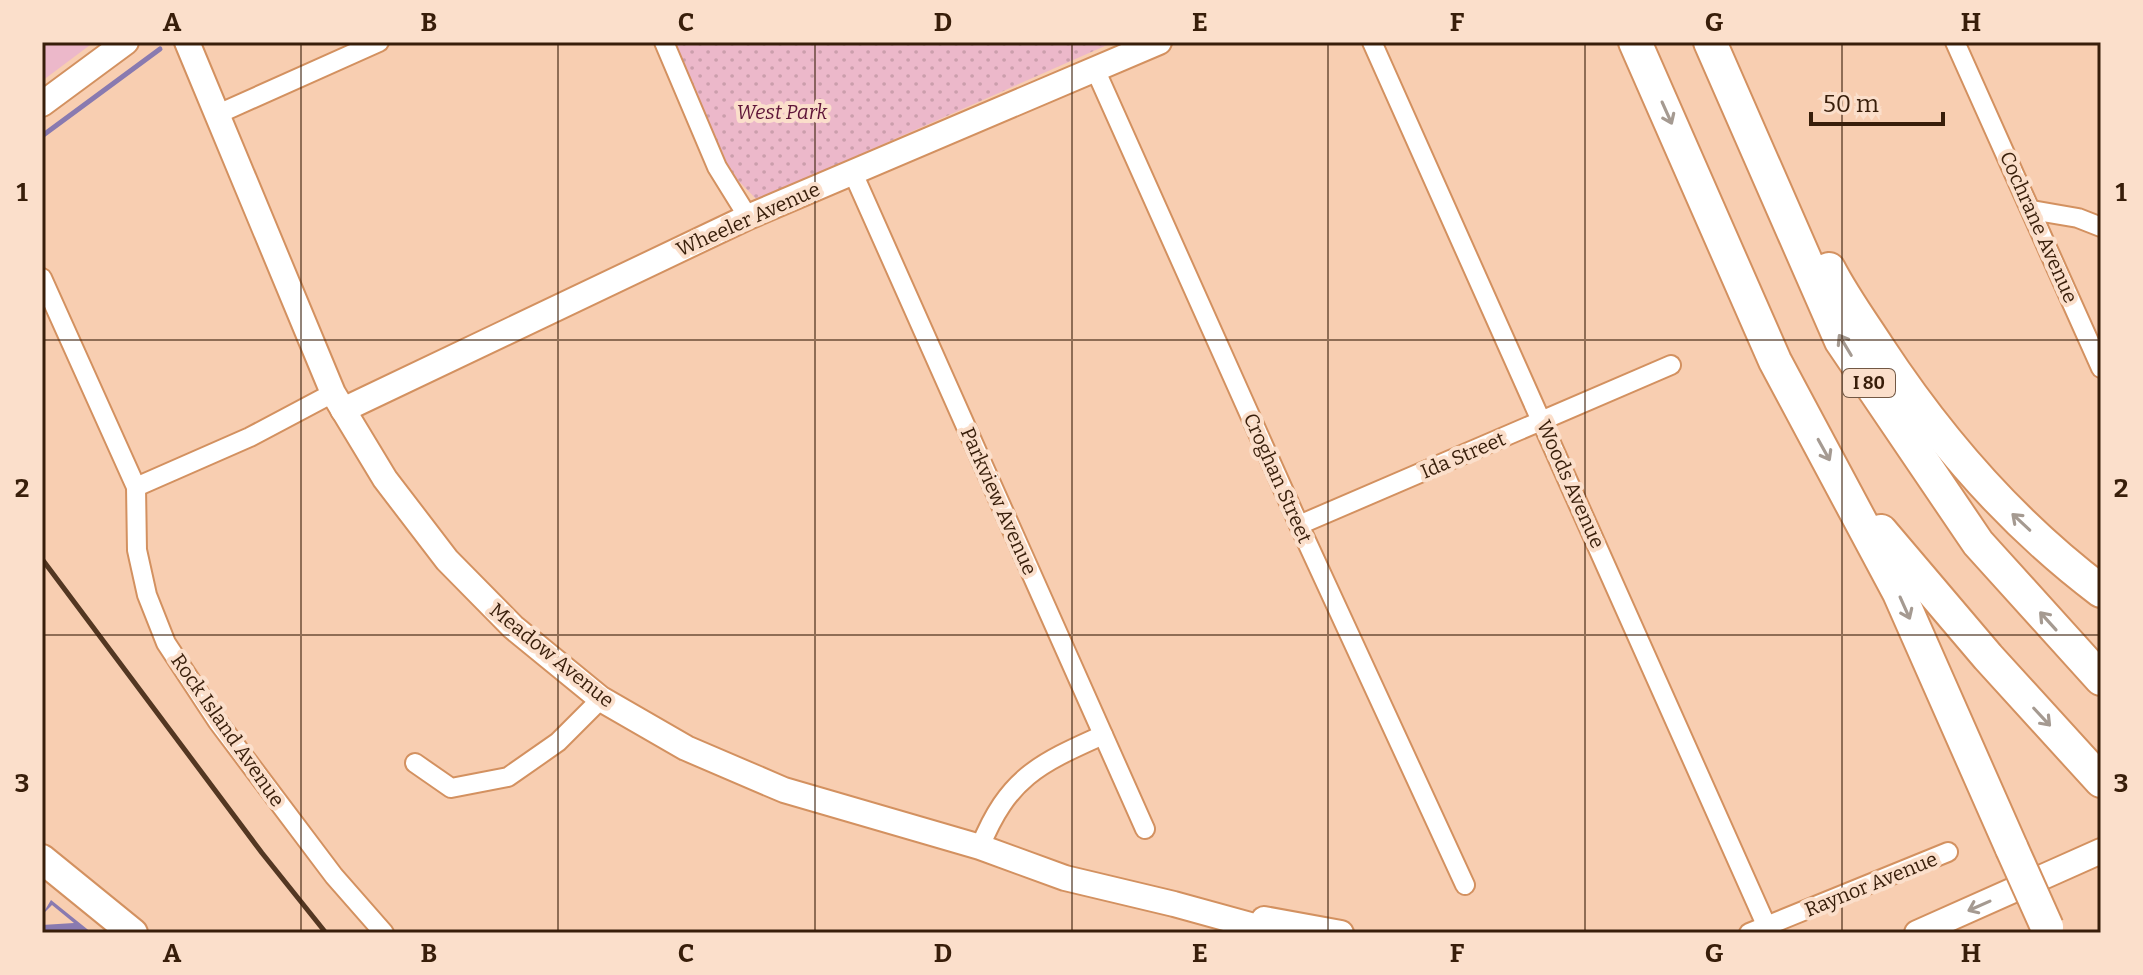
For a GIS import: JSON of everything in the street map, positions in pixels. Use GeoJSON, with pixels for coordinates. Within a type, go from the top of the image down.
{"type":"FeatureCollection","features":[{"type":"Feature","properties":{"kind":"highway"},"geometry":{"type":"LineString","coordinates":[[1635,42],[1775,361],[1899,593],[2049,930]]}},
{"type":"Feature","properties":{"kind":"highway"},"geometry":{"type":"LineString","coordinates":[[1710,43],[1841,292],[1908,393],[1986,489],[2068,566],[2101,591]]}},
{"type":"Feature","properties":{"kind":"highway","name":"I 80"},"geometry":{"type":"LineString","coordinates":[[1710,43],[1841,341],[1978,543],[2101,679]]}},
{"type":"Feature","properties":{"kind":"highway"},"geometry":{"type":"LineString","coordinates":[[1845,488],[1988,657],[2101,781]]}},
{"type":"Feature","properties":{"kind":"main road"},"geometry":{"type":"LineString","coordinates":[[42,859],[133,933]]}},
{"type":"Feature","properties":{"kind":"street"},"geometry":{"type":"LineString","coordinates":[[42,104],[126,42]]}},
{"type":"Feature","properties":{"kind":"street","name":"Meadow Avenue"},"geometry":{"type":"LineString","coordinates":[[187,42],[338,402],[385,479],[447,560],[513,627],[601,699],[686,748],[784,790],[980,847],[1065,878],[1174,904]]}},
{"type":"Feature","properties":{"kind":"street"},"geometry":{"type":"LineString","coordinates":[[218,114],[379,42]]}},
{"type":"Feature","properties":{"kind":"street"},"geometry":{"type":"LineString","coordinates":[[664,42],[717,167],[748,217]]}},
{"type":"Feature","properties":{"kind":"street","name":"Wheeler Avenue"},"geometry":{"type":"LineString","coordinates":[[136,487],[338,402],[748,217],[1159,42]]}},
{"type":"Feature","properties":{"kind":"street","name":"Woods Avenue"},"geometry":{"type":"LineString","coordinates":[[1372,42],[1542,420],[1758,930]]}},
{"type":"Feature","properties":{"kind":"street","name":"Cochrane Avenue"},"geometry":{"type":"LineString","coordinates":[[1955,42],[2101,368]]}},
{"type":"Feature","properties":{"kind":"street","name":"Croghan Street"},"geometry":{"type":"LineString","coordinates":[[1095,69],[1299,525],[1465,885]]}},
{"type":"Feature","properties":{"kind":"street","name":"Parkview Avenue"},"geometry":{"type":"LineString","coordinates":[[853,173],[1145,829]]}},
{"type":"Feature","properties":{"kind":"street"},"geometry":{"type":"LineString","coordinates":[[2032,210],[2078,218],[2101,227]]}},
{"type":"Feature","properties":{"kind":"street","name":"Rock Island Avenue"},"geometry":{"type":"LineString","coordinates":[[42,278],[136,487],[137,550],[147,595],[166,643],[218,722],[334,876],[384,933]]}},
{"type":"Feature","properties":{"kind":"street","name":"Ida Street"},"geometry":{"type":"LineString","coordinates":[[1299,525],[1671,365]]}},
{"type":"Feature","properties":{"kind":"street"},"geometry":{"type":"LineString","coordinates":[[415,763],[451,788],[508,777],[558,742],[601,699]]}},
{"type":"Feature","properties":{"kind":"street"},"geometry":{"type":"LineString","coordinates":[[980,847],[991,821],[1011,791],[1047,759],[1103,735]]}},
{"type":"Feature","properties":{"kind":"street"},"geometry":{"type":"LineString","coordinates":[[1917,933],[2101,851]]}},
{"type":"Feature","properties":{"kind":"street","name":"Raynor Avenue"},"geometry":{"type":"LineString","coordinates":[[1758,930],[1948,852]]}},
{"type":"Feature","properties":{"kind":"street"},"geometry":{"type":"LineString","coordinates":[[1174,904],[1279,933]]}},
{"type":"Feature","properties":{"kind":"street"},"geometry":{"type":"LineString","coordinates":[[1174,904],[1341,933]]}},
{"type":"Feature","properties":{"kind":"green space"},"geometry":{"type":"Polygon","coordinates":[[[42,42],[94,42],[42,81],[42,42]]]}},
{"type":"Feature","properties":{"kind":"green space","name":"West Park"},"geometry":{"type":"Polygon","coordinates":[[[674,42],[1114,42],[757,200],[731,173],[674,42]]]}},
{"type":"Feature","properties":{"kind":"shaded area"},"geometry":{"type":"Polygon","coordinates":[[[51,900],[92,933],[42,933],[42,925],[74,923],[52,905],[42,915],[51,900]]]}},
{"type":"Feature","properties":{"kind":"waterway"},"geometry":{"type":"LineString","coordinates":[[42,136],[160,49]]}},
{"type":"Feature","properties":{"kind":"railway"},"geometry":{"type":"LineString","coordinates":[[42,559],[262,853],[326,933]]}}]}
